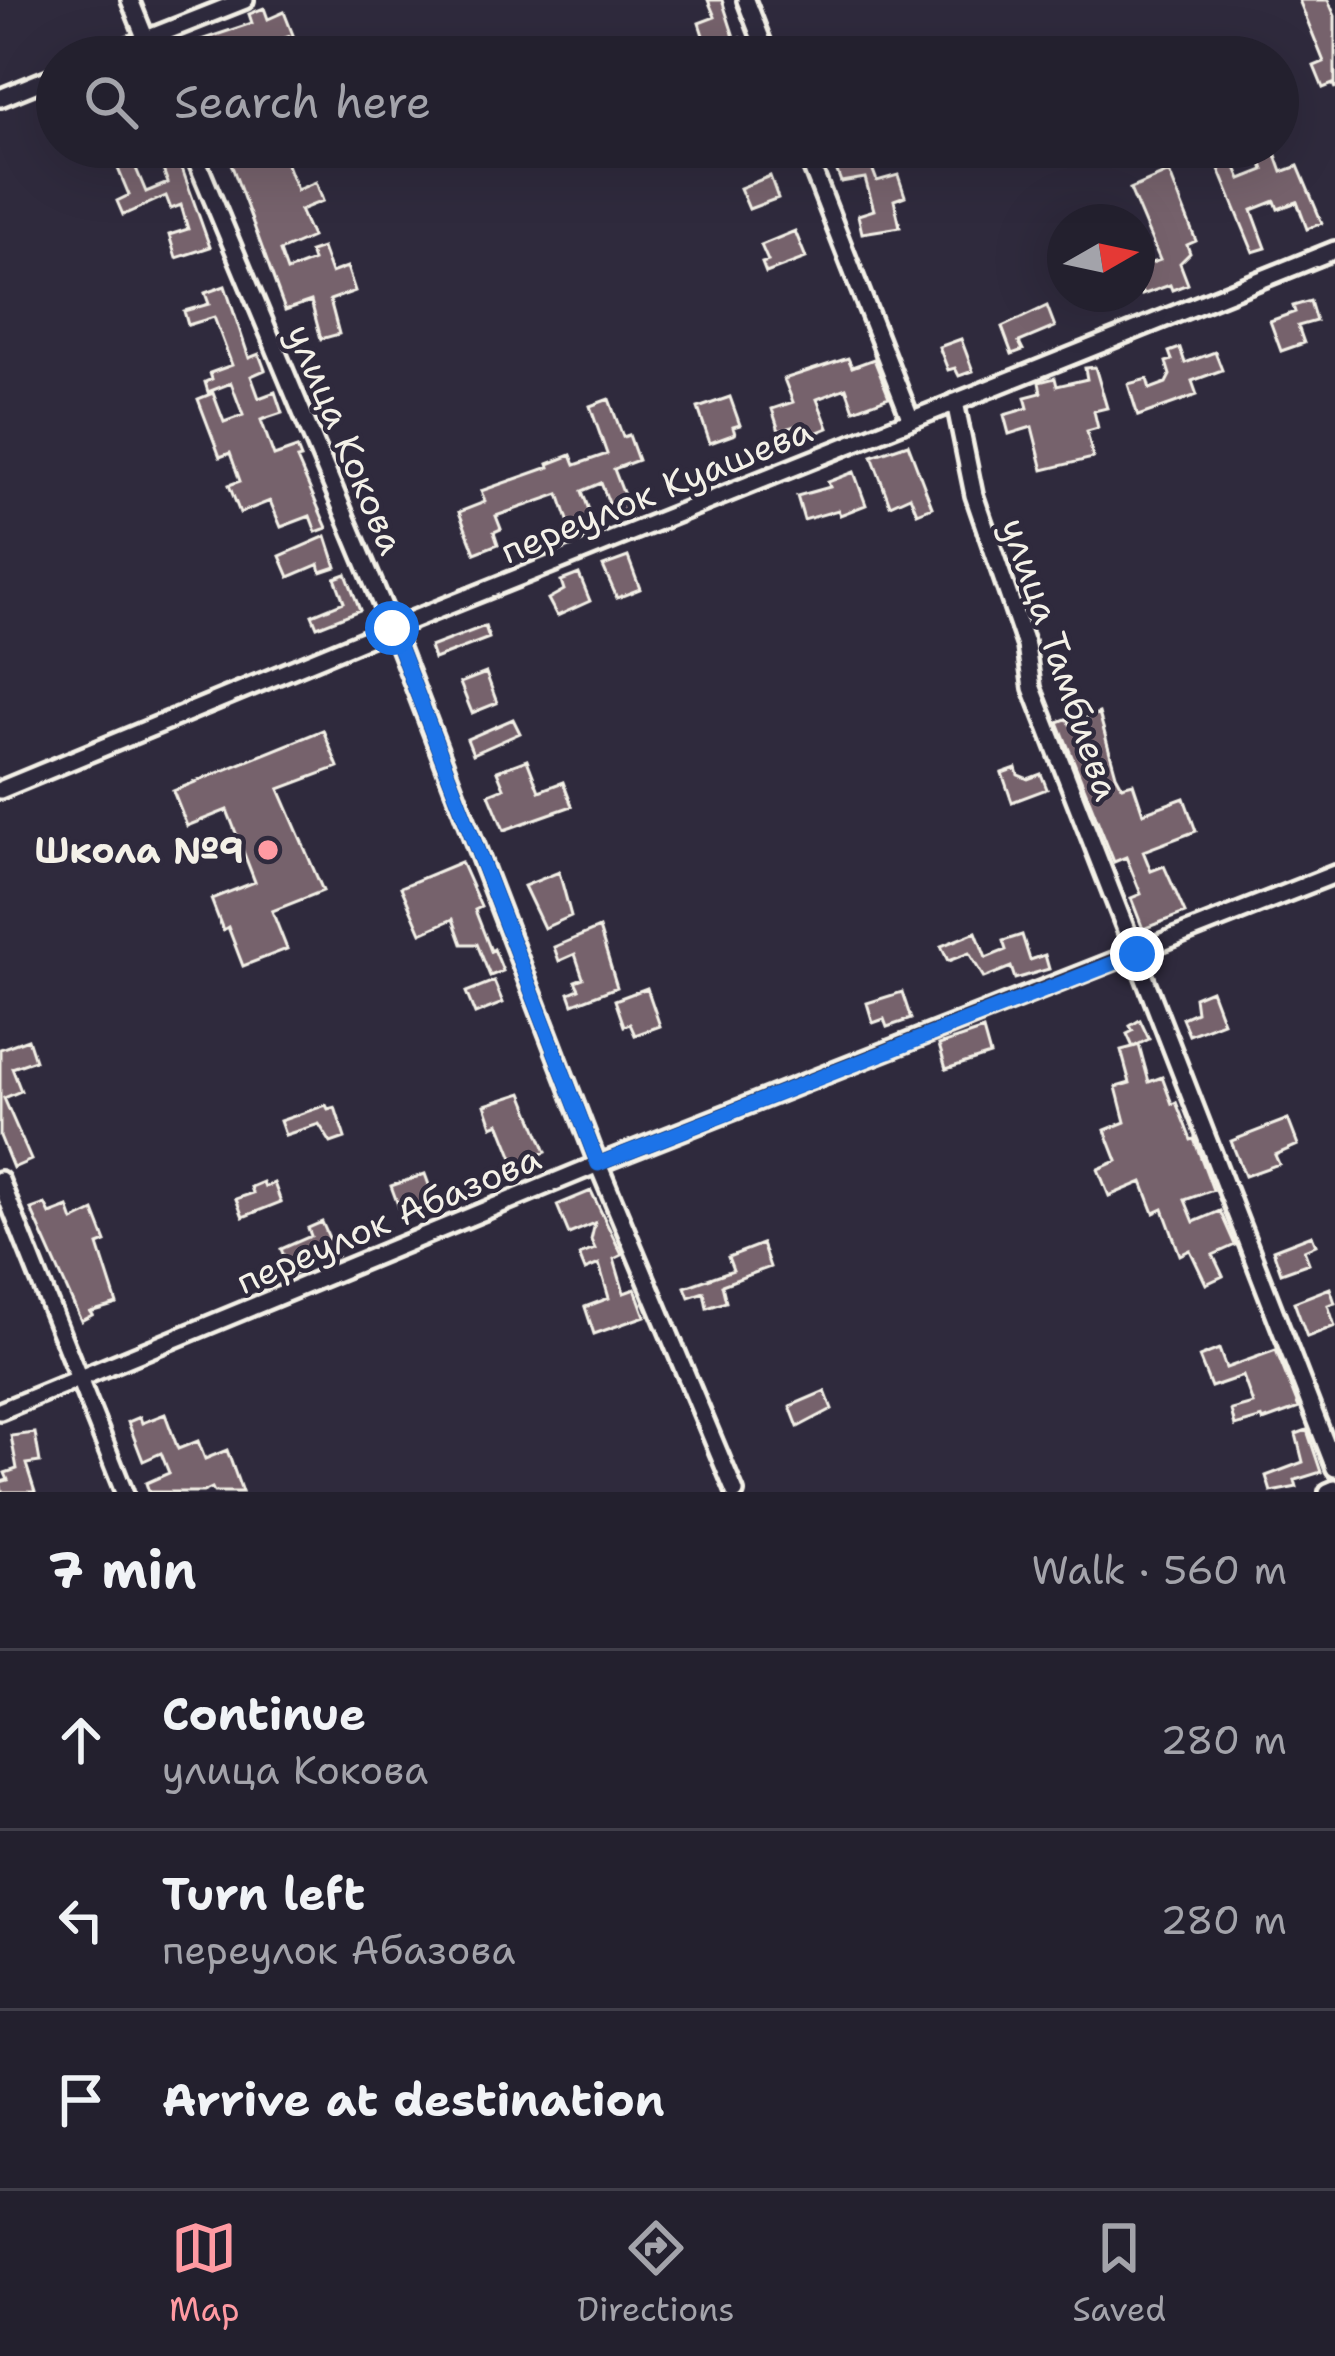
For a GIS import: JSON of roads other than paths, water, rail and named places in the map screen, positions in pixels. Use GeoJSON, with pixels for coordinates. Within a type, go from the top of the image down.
{"type":"FeatureCollection","features":[{"type":"Feature","properties":{"kind":"street"},"geometry":{"type":"LineString","coordinates":[[130,0],[145,36]]}},
{"type":"Feature","properties":{"kind":"street"},"geometry":{"type":"LineString","coordinates":[[154,36],[245,0]]}},
{"type":"Feature","properties":{"kind":"street"},"geometry":{"type":"LineString","coordinates":[[746,0],[760,36]]}},
{"type":"Feature","properties":{"kind":"street"},"geometry":{"type":"LineString","coordinates":[[0,98],[36,83]]}},
{"type":"Feature","properties":{"kind":"street","name":"улица Кокова"},"geometry":{"type":"LineString","coordinates":[[199,168],[392,628],[598,1164],[735,1492]]}},
{"type":"Feature","properties":{"kind":"street"},"geometry":{"type":"LineString","coordinates":[[811,168],[910,420]]}},
{"type":"Feature","properties":{"kind":"street","name":"переулок Куашева"},"geometry":{"type":"LineString","coordinates":[[0,790],[1335,250]]}},
{"type":"Feature","properties":{"kind":"street","name":"улица Тамбиева"},"geometry":{"type":"LineString","coordinates":[[955,402],[974,495],[1026,646],[1032,688],[1335,1468]]}},
{"type":"Feature","properties":{"kind":"street","name":"переулок Абазова"},"geometry":{"type":"LineString","coordinates":[[0,1411],[598,1164],[1335,874]]}},
{"type":"Feature","properties":{"kind":"street"},"geometry":{"type":"LineString","coordinates":[[0,1180],[124,1492]]}},
{"type":"Feature","properties":{"kind":"place","name":"Школа №9"},"geometry":{"type":"Point","coordinates":[268,850]}}]}
